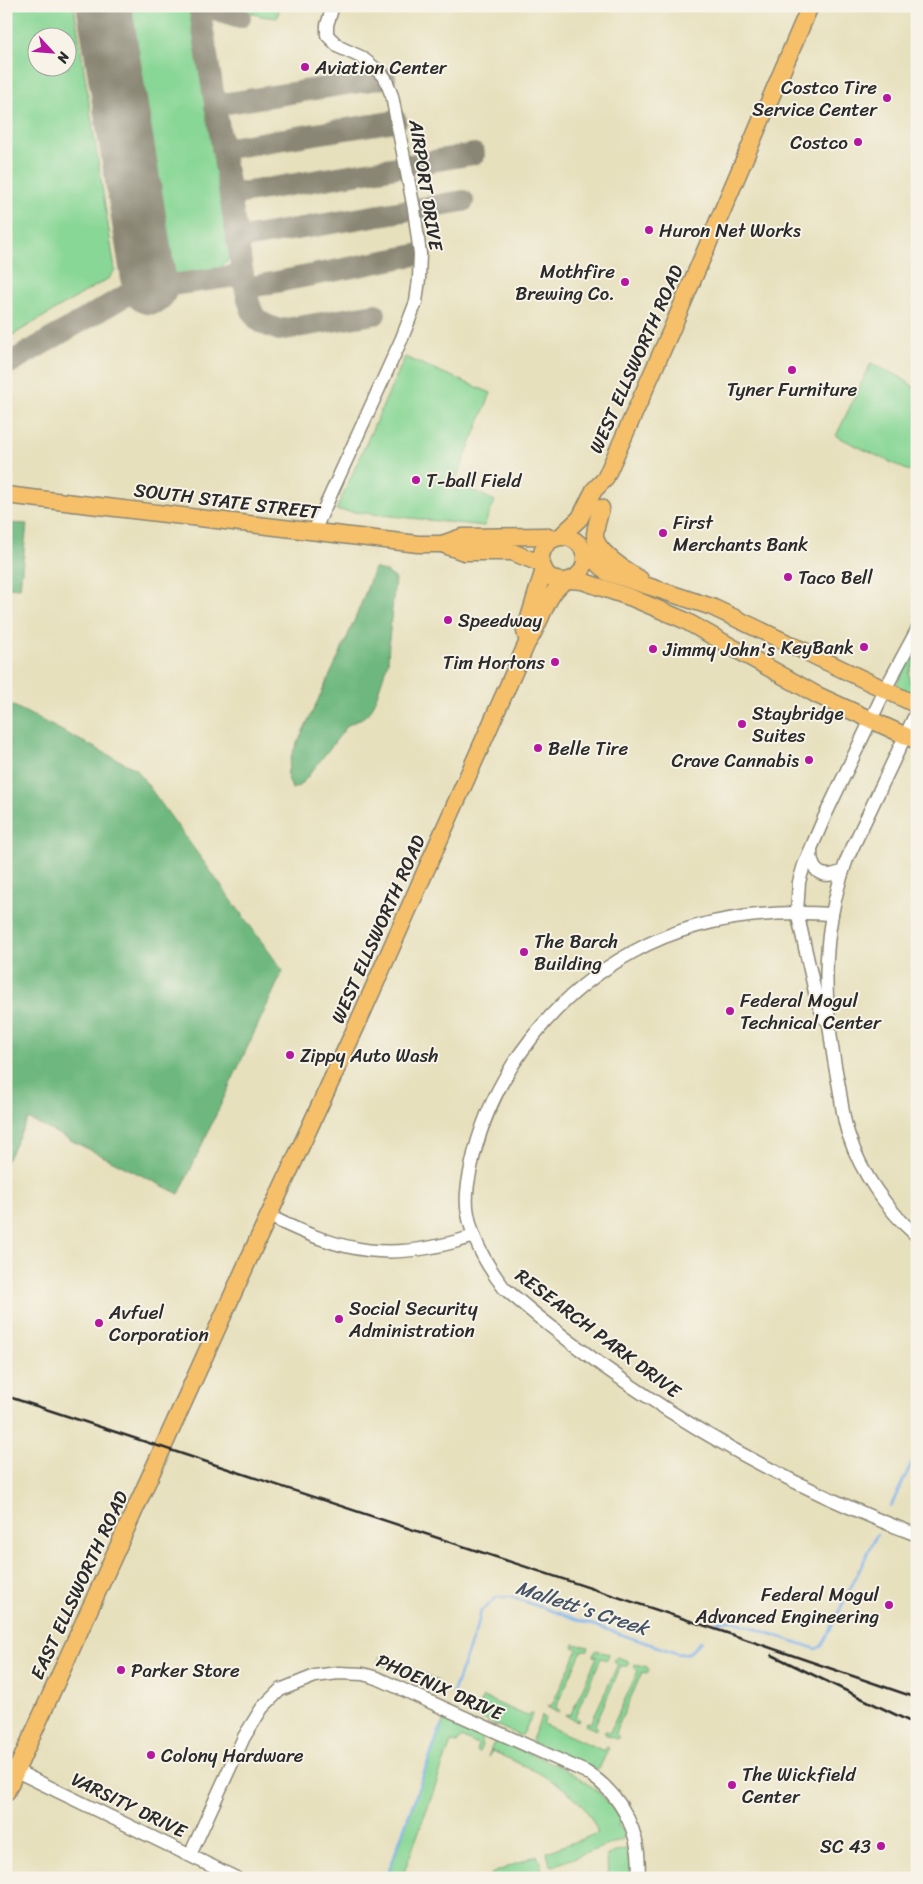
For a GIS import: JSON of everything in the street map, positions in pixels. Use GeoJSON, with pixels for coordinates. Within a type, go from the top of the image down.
{"type":"FeatureCollection","features":[{"type":"Feature","properties":{"kind":"main road","name":"WEST ELLSWORTH ROAD"},"geometry":{"type":"LineString","coordinates":[[557,538],[580,518],[594,490],[605,479],[670,333],[810,6]]}},
{"type":"Feature","properties":{"kind":"main road","name":"WEST ELLSWORTH ROAD"},"geometry":{"type":"LineString","coordinates":[[584,549],[606,494],[605,479]]}},
{"type":"Feature","properties":{"kind":"main road","name":"SOUTH STATE STREET"},"geometry":{"type":"LineString","coordinates":[[6,495],[418,544],[442,544],[462,537],[545,536],[557,538]]}},
{"type":"Feature","properties":{"kind":"main road"},"geometry":{"type":"LineString","coordinates":[[601,508],[595,535],[599,547],[636,576],[667,592]]}},
{"type":"Feature","properties":{"kind":"main road"},"geometry":{"type":"LineString","coordinates":[[911,739],[817,695],[669,613],[639,600],[582,581],[552,578],[543,567],[542,551],[546,544],[557,538],[571,537],[608,573],[624,580],[691,600],[730,616],[917,705]]}},
{"type":"Feature","properties":{"kind":"main road","name":"SOUTH STATE STREET"},"geometry":{"type":"LineString","coordinates":[[442,544],[464,552],[512,552],[543,567]]}},
{"type":"Feature","properties":{"kind":"main road"},"geometry":{"type":"LineString","coordinates":[[567,580],[576,578],[583,569],[585,563],[584,549]]}},
{"type":"Feature","properties":{"kind":"main road","name":"WEST ELLSWORTH ROAD"},"geometry":{"type":"LineString","coordinates":[[527,643],[525,631],[543,567]]}},
{"type":"Feature","properties":{"kind":"main road","name":"WEST ELLSWORTH ROAD"},"geometry":{"type":"LineString","coordinates":[[164,1448],[352,1036],[527,643],[536,632],[549,600],[567,580]]}},
{"type":"Feature","properties":{"kind":"main road"},"geometry":{"type":"LineString","coordinates":[[639,600],[644,590],[677,601],[691,600]]}},
{"type":"Feature","properties":{"kind":"main road"},"geometry":{"type":"LineString","coordinates":[[669,613],[681,611],[715,628],[724,624],[730,616]]}},
{"type":"Feature","properties":{"kind":"main road"},"geometry":{"type":"LineString","coordinates":[[756,660],[751,651],[755,640],[761,636],[776,638]]}},
{"type":"Feature","properties":{"kind":"main road","name":"EAST ELLSWORTH ROAD"},"geometry":{"type":"LineString","coordinates":[[6,1792],[12,1768],[164,1448]]}},
{"type":"Feature","properties":{"kind":"street","name":"AIRPORT DRIVE"},"geometry":{"type":"LineString","coordinates":[[314,531],[402,338],[416,302],[420,279],[420,254],[414,209],[392,96],[385,78],[376,68],[361,57],[339,47],[327,35],[327,25],[332,6]]}},
{"type":"Feature","properties":{"kind":"street"},"geometry":{"type":"LineString","coordinates":[[828,1023],[817,1001],[797,912],[799,882],[811,848],[885,690],[917,630]]}},
{"type":"Feature","properties":{"kind":"street"},"geometry":{"type":"LineString","coordinates":[[917,711],[911,739],[843,871],[831,914],[827,954],[828,1023],[848,1135],[855,1152],[884,1200],[902,1222],[917,1236]]}},
{"type":"Feature","properties":{"kind":"street"},"geometry":{"type":"LineString","coordinates":[[811,848],[811,862],[814,868],[827,876],[833,876],[843,871]]}},
{"type":"Feature","properties":{"kind":"street","name":"RESEARCH PARK DRIVE"},"geometry":{"type":"LineString","coordinates":[[831,914],[797,912],[761,914],[714,921],[691,927],[633,952],[604,970],[576,991],[550,1016],[526,1044],[496,1093],[478,1140],[468,1188],[467,1212],[484,1260],[504,1288],[601,1364],[666,1410],[706,1434],[801,1485],[917,1535]]}},
{"type":"Feature","properties":{"kind":"street"},"geometry":{"type":"LineString","coordinates":[[269,1216],[318,1238],[344,1246],[382,1252],[427,1249],[474,1236]]}},
{"type":"Feature","properties":{"kind":"street","name":"PHOENIX DRIVE"},"geometry":{"type":"LineString","coordinates":[[190,1855],[244,1737],[253,1720],[270,1700],[280,1690],[315,1676],[338,1673],[363,1674],[501,1734],[597,1779],[613,1795],[630,1823],[639,1856],[638,1878]]}},
{"type":"Feature","properties":{"kind":"street","name":"VARSITY DRIVE"},"geometry":{"type":"LineString","coordinates":[[12,1768],[236,1878]]}},
{"type":"Feature","properties":{"kind":"green space"},"geometry":{"type":"Polygon","coordinates":[[[6,6],[74,6],[77,28],[28,28],[28,78],[78,78],[78,32],[115,270],[109,278],[6,339],[6,6]]]}},
{"type":"Feature","properties":{"kind":"green space"},"geometry":{"type":"Polygon","coordinates":[[[122,6],[189,6],[233,241],[230,255],[225,264],[218,271],[203,277],[195,279],[179,278],[167,269],[122,6]]]}},
{"type":"Feature","properties":{"kind":"green space"},"geometry":{"type":"Polygon","coordinates":[[[229,6],[280,6],[277,18],[260,16],[229,6]]]}},
{"type":"Feature","properties":{"kind":"green space"},"geometry":{"type":"Polygon","coordinates":[[[405,357],[491,393],[455,482],[495,501],[484,526],[336,510],[405,357]]]}},
{"type":"Feature","properties":{"kind":"green space"},"geometry":{"type":"Polygon","coordinates":[[[871,363],[900,377],[917,389],[917,475],[836,436],[871,363]]]}},
{"type":"Feature","properties":{"kind":"green space"},"geometry":{"type":"Polygon","coordinates":[[[6,523],[27,524],[20,588],[6,587],[6,523]]]}},
{"type":"Feature","properties":{"kind":"green space"},"geometry":{"type":"Polygon","coordinates":[[[374,568],[387,572],[395,578],[388,662],[374,704],[370,712],[348,725],[301,785],[292,789],[287,775],[292,754],[346,639],[374,568]]]}},
{"type":"Feature","properties":{"kind":"green space"},"geometry":{"type":"Polygon","coordinates":[[[917,643],[917,656],[909,673],[910,683],[917,685],[914,697],[895,688],[917,643]]]}},
{"type":"Feature","properties":{"kind":"green space"},"geometry":{"type":"Polygon","coordinates":[[[6,702],[136,769],[283,971],[179,1194],[28,1119],[6,1162],[6,702]]]}},
{"type":"Feature","properties":{"kind":"green space"},"geometry":{"type":"Polygon","coordinates":[[[574,1644],[589,1647],[588,1650],[582,1650],[556,1707],[559,1712],[556,1712],[546,1706],[552,1705],[578,1649],[573,1647],[574,1644]]]}},
{"type":"Feature","properties":{"kind":"green space"},"geometry":{"type":"Polygon","coordinates":[[[596,1650],[609,1654],[607,1660],[601,1658],[575,1716],[579,1720],[576,1721],[565,1715],[571,1714],[597,1657],[593,1656],[596,1650]]]}},
{"type":"Feature","properties":{"kind":"green space"},"geometry":{"type":"Polygon","coordinates":[[[380,1656],[438,1680],[435,1688],[377,1663],[380,1656]]]}},
{"type":"Feature","properties":{"kind":"green space"},"geometry":{"type":"Polygon","coordinates":[[[617,1657],[629,1663],[627,1666],[621,1666],[595,1725],[598,1728],[596,1730],[585,1725],[587,1722],[591,1723],[618,1664],[614,1661],[617,1657]]]}},
{"type":"Feature","properties":{"kind":"green space"},"geometry":{"type":"Polygon","coordinates":[[[635,1664],[647,1667],[649,1670],[647,1673],[642,1672],[615,1733],[619,1737],[616,1739],[605,1734],[605,1731],[610,1732],[638,1671],[634,1667],[635,1664]]]}},
{"type":"Feature","properties":{"kind":"green space"},"geometry":{"type":"Polygon","coordinates":[[[483,1697],[527,1716],[531,1713],[532,1715],[523,1734],[520,1736],[474,1715],[483,1697]]]}},
{"type":"Feature","properties":{"kind":"green space"},"geometry":{"type":"Polygon","coordinates":[[[542,1715],[545,1719],[543,1724],[604,1751],[607,1746],[609,1747],[599,1769],[595,1771],[534,1743],[532,1740],[542,1715]]]}},
{"type":"Feature","properties":{"kind":"green space"},"geometry":{"type":"Polygon","coordinates":[[[445,1716],[481,1733],[481,1746],[478,1753],[476,1751],[478,1745],[461,1737],[457,1743],[451,1742],[402,1878],[387,1878],[445,1716]]]}},
{"type":"Feature","properties":{"kind":"green space"},"geometry":{"type":"Polygon","coordinates":[[[500,1741],[552,1763],[584,1781],[598,1792],[623,1822],[617,1825],[625,1836],[623,1839],[553,1866],[550,1865],[547,1852],[598,1833],[580,1803],[554,1782],[492,1751],[488,1757],[493,1744],[500,1741]]]}},
{"type":"Feature","properties":{"kind":"green space"},"geometry":{"type":"Polygon","coordinates":[[[628,1848],[633,1850],[630,1878],[608,1878],[607,1855],[628,1848]]]}},
{"type":"Feature","properties":{"kind":"green space"},"geometry":{"type":"Polygon","coordinates":[[[537,1855],[541,1870],[521,1878],[491,1878],[491,1874],[537,1855]]]}},
{"type":"Feature","properties":{"kind":"waterway","name":"Mallett's Creek"},"geometry":{"type":"LineString","coordinates":[[891,1506],[917,1452]]}},
{"type":"Feature","properties":{"kind":"waterway","name":"Mallett's Creek"},"geometry":{"type":"LineString","coordinates":[[717,1622],[730,1620],[816,1649],[822,1646],[877,1534]]}},
{"type":"Feature","properties":{"kind":"waterway","name":"Mallett's Creek"},"geometry":{"type":"LineString","coordinates":[[453,1693],[481,1611],[497,1597],[511,1597],[679,1654],[689,1653],[701,1641]]}},
{"type":"Feature","properties":{"kind":"waterway","name":"Mallett's Creek"},"geometry":{"type":"LineString","coordinates":[[386,1878],[441,1726]]}},
{"type":"Feature","properties":{"kind":"taxiway"},"geometry":{"type":"LineString","coordinates":[[199,6],[246,292],[255,316],[263,323],[279,330],[375,314]]}},
{"type":"Feature","properties":{"kind":"taxiway"},"geometry":{"type":"LineString","coordinates":[[204,6],[240,17]]}},
{"type":"Feature","properties":{"kind":"taxiway"},"geometry":{"type":"LineString","coordinates":[[215,105],[385,78]]}},
{"type":"Feature","properties":{"kind":"taxiway"},"geometry":{"type":"LineString","coordinates":[[222,149],[396,121]]}},
{"type":"Feature","properties":{"kind":"taxiway"},"geometry":{"type":"LineString","coordinates":[[230,195],[474,154]]}},
{"type":"Feature","properties":{"kind":"taxiway"},"geometry":{"type":"LineString","coordinates":[[237,239],[463,201]]}},
{"type":"Feature","properties":{"kind":"taxiway"},"geometry":{"type":"LineString","coordinates":[[246,288],[420,254]]}},
{"type":"Feature","properties":{"kind":"taxiway"},"geometry":{"type":"LineString","coordinates":[[6,365],[135,290],[243,275]]}},
{"type":"Feature","properties":{"kind":"runway"},"geometry":{"type":"LineString","coordinates":[[104,6],[150,287]]}},
{"type":"Feature","properties":{"kind":"railway"},"geometry":{"type":"LineString","coordinates":[[6,1396],[730,1634],[917,1698]]}},
{"type":"Feature","properties":{"kind":"railway"},"geometry":{"type":"LineString","coordinates":[[772,1655],[917,1725]]}},
{"type":"Feature","properties":{"kind":"place","name":"Aviation Center"},"geometry":{"type":"Point","coordinates":[305,67]}},
{"type":"Feature","properties":{"kind":"place","name":"Costco Tire Service Center"},"geometry":{"type":"Point","coordinates":[887,98]}},
{"type":"Feature","properties":{"kind":"place","name":"Costco"},"geometry":{"type":"Point","coordinates":[858,142]}},
{"type":"Feature","properties":{"kind":"place","name":"Huron Net Works"},"geometry":{"type":"Point","coordinates":[649,230]}},
{"type":"Feature","properties":{"kind":"place","name":"Mothfire Brewing Co."},"geometry":{"type":"Point","coordinates":[625,282]}},
{"type":"Feature","properties":{"kind":"place","name":"Tyner Furniture"},"geometry":{"type":"Point","coordinates":[792,370]}},
{"type":"Feature","properties":{"kind":"place","name":"T-ball Field"},"geometry":{"type":"Point","coordinates":[416,480]}},
{"type":"Feature","properties":{"kind":"place","name":"First Merchants Bank"},"geometry":{"type":"Point","coordinates":[663,533]}},
{"type":"Feature","properties":{"kind":"place","name":"Taco Bell"},"geometry":{"type":"Point","coordinates":[788,577]}},
{"type":"Feature","properties":{"kind":"place","name":"Speedway"},"geometry":{"type":"Point","coordinates":[448,620]}},
{"type":"Feature","properties":{"kind":"place","name":"KeyBank"},"geometry":{"type":"Point","coordinates":[864,647]}},
{"type":"Feature","properties":{"kind":"place","name":"Jimmy John's"},"geometry":{"type":"Point","coordinates":[653,649]}},
{"type":"Feature","properties":{"kind":"place","name":"Tim Hortons"},"geometry":{"type":"Point","coordinates":[555,662]}},
{"type":"Feature","properties":{"kind":"place","name":"Staybridge Suites"},"geometry":{"type":"Point","coordinates":[742,724]}},
{"type":"Feature","properties":{"kind":"place","name":"Belle Tire"},"geometry":{"type":"Point","coordinates":[538,748]}},
{"type":"Feature","properties":{"kind":"place","name":"Crave Cannabis"},"geometry":{"type":"Point","coordinates":[809,760]}},
{"type":"Feature","properties":{"kind":"place","name":"The Barch Building"},"geometry":{"type":"Point","coordinates":[524,952]}},
{"type":"Feature","properties":{"kind":"place","name":"Federal Mogul Technical Center"},"geometry":{"type":"Point","coordinates":[730,1011]}},
{"type":"Feature","properties":{"kind":"place","name":"Zippy Auto Wash"},"geometry":{"type":"Point","coordinates":[290,1055]}},
{"type":"Feature","properties":{"kind":"place","name":"Social Security Administration"},"geometry":{"type":"Point","coordinates":[339,1319]}},
{"type":"Feature","properties":{"kind":"place","name":"Avfuel Corporation"},"geometry":{"type":"Point","coordinates":[99,1323]}},
{"type":"Feature","properties":{"kind":"place","name":"Federal Mogul Advanced Engineering"},"geometry":{"type":"Point","coordinates":[889,1605]}},
{"type":"Feature","properties":{"kind":"place","name":"Parker Store"},"geometry":{"type":"Point","coordinates":[121,1670]}},
{"type":"Feature","properties":{"kind":"place","name":"Colony Hardware"},"geometry":{"type":"Point","coordinates":[151,1755]}},
{"type":"Feature","properties":{"kind":"place","name":"The Wickfield Center"},"geometry":{"type":"Point","coordinates":[732,1785]}},
{"type":"Feature","properties":{"kind":"place","name":"SC 43"},"geometry":{"type":"Point","coordinates":[881,1846]}}]}
